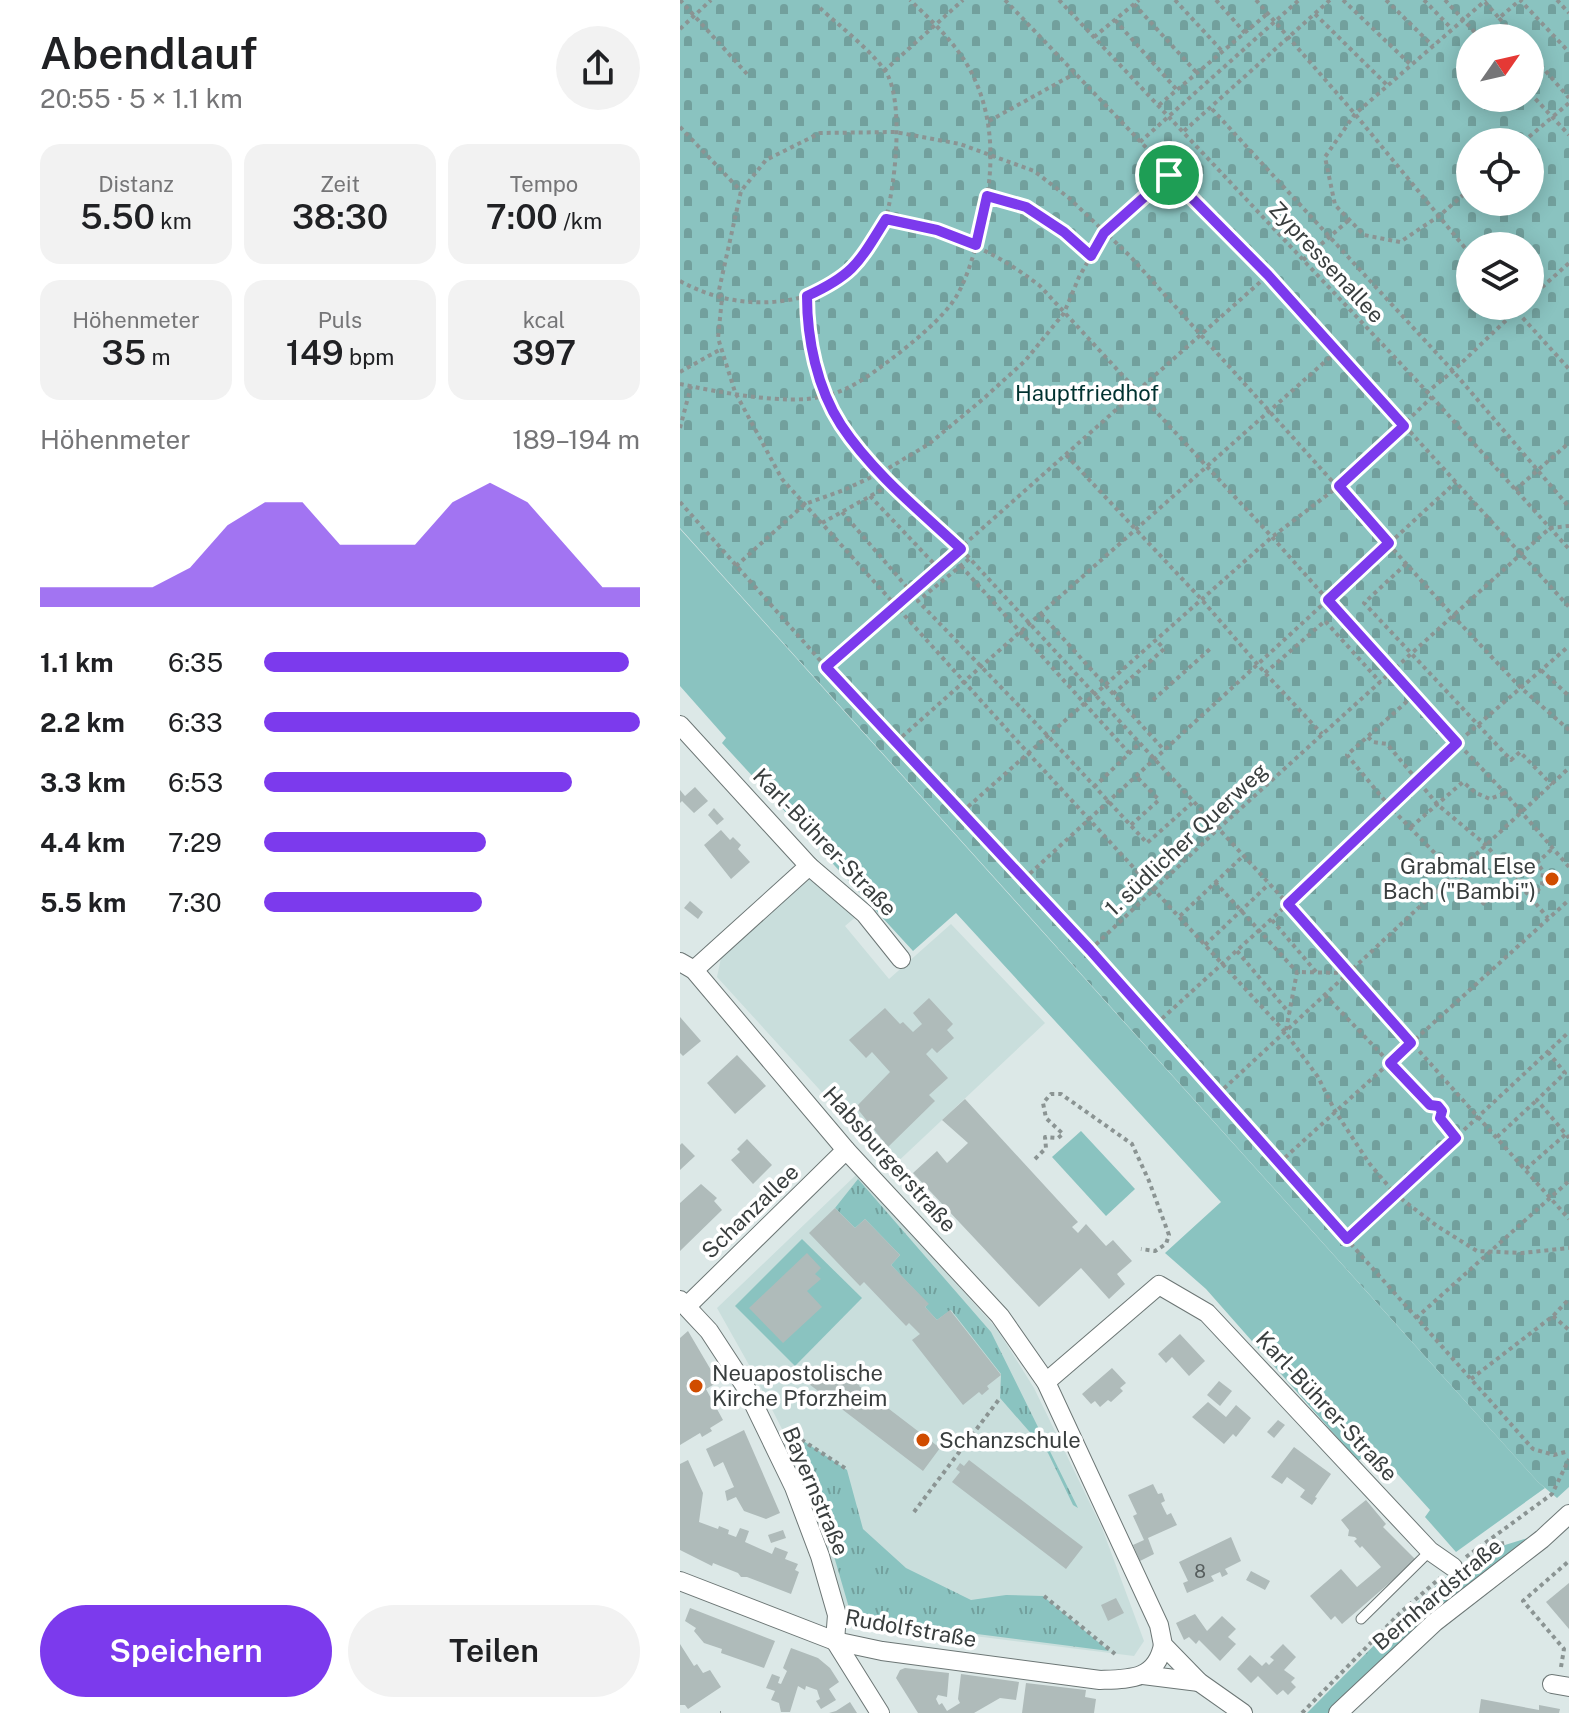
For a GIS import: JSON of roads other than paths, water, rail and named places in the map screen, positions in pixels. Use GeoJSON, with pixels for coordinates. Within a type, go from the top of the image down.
{"type":"FeatureCollection","features":[{"type":"Feature","properties":{"kind":"street","name":"Karl-Bührer-Straße"},"geometry":{"type":"LineString","coordinates":[[680,725],[809,866],[865,914],[901,959]]}},
{"type":"Feature","properties":{"kind":"street","name":"Habsburgerstraße"},"geometry":{"type":"LineString","coordinates":[[809,866],[687,966],[846,1150],[1000,1316],[1046,1382],[1159,1625],[1163,1645],[1199,1682],[1243,1713]]}},
{"type":"Feature","properties":{"kind":"street","name":"Schanzallee"},"geometry":{"type":"LineString","coordinates":[[684,1303],[846,1150]]}},
{"type":"Feature","properties":{"kind":"street","name":"Karl-Bührer-Straße"},"geometry":{"type":"LineString","coordinates":[[1046,1382],[1159,1285],[1207,1313],[1430,1551],[1453,1567]]}},
{"type":"Feature","properties":{"kind":"street","name":"Bayernstraße"},"geometry":{"type":"LineString","coordinates":[[684,1303],[709,1331],[738,1375],[794,1487],[820,1556],[837,1615],[835,1641],[880,1713]]}},
{"type":"Feature","properties":{"kind":"street","name":"Bernhardstraße"},"geometry":{"type":"LineString","coordinates":[[1338,1713],[1435,1622],[1542,1539],[1569,1514]]}},
{"type":"Feature","properties":{"kind":"street","name":"Rudolfstraße"},"geometry":{"type":"LineString","coordinates":[[680,1581],[835,1641],[882,1651],[1100,1680],[1143,1675],[1199,1682]]}},
{"type":"Feature","properties":{"kind":"street"},"geometry":{"type":"LineString","coordinates":[[1143,1675],[1160,1659],[1163,1645]]}},
{"type":"Feature","properties":{"kind":"lane"},"geometry":{"type":"LineString","coordinates":[[1361,1619],[1430,1551]]}},
{"type":"Feature","properties":{"kind":"place","name":"Grabmal Else Bach (\"Bambi\")"},"geometry":{"type":"Point","coordinates":[1552,879]}},
{"type":"Feature","properties":{"kind":"place","name":"Neuapostolische Kirche Pforzheim"},"geometry":{"type":"Point","coordinates":[696,1386]}},
{"type":"Feature","properties":{"kind":"place","name":"Schanzschule"},"geometry":{"type":"Point","coordinates":[923,1440]}},
{"type":"Feature","properties":{"kind":"park label","name":"Hauptfriedhof"},"geometry":{"type":"Point","coordinates":[1087,393]}}]}
